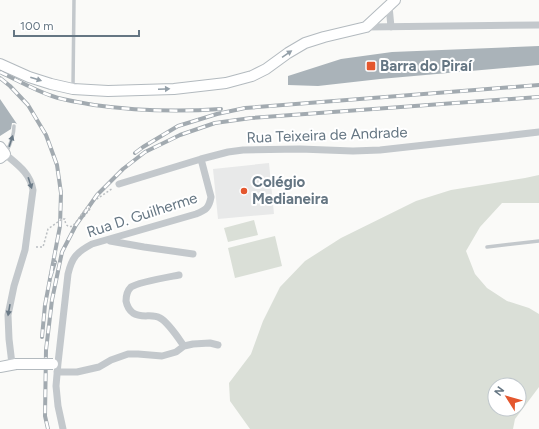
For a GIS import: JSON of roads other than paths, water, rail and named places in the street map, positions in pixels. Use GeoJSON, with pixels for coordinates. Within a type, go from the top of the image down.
{"type":"FeatureCollection","features":[{"type":"Feature","properties":{"kind":"street"},"geometry":{"type":"LineString","coordinates":[[366,27],[392,3]]}},
{"type":"Feature","properties":{"kind":"street"},"geometry":{"type":"LineString","coordinates":[[391,27],[392,3]]}},
{"type":"Feature","properties":{"kind":"street"},"geometry":{"type":"LineString","coordinates":[[0,64],[29,77],[73,89],[108,91],[166,89],[226,83],[252,76],[266,69],[305,43],[366,27],[539,25]]}},
{"type":"Feature","properties":{"kind":"street","name":"Rua Teixeira de Andrade"},"geometry":{"type":"LineString","coordinates":[[119,184],[201,159],[243,150],[380,150],[539,132]]}},
{"type":"Feature","properties":{"kind":"street"},"geometry":{"type":"LineString","coordinates":[[2,153],[22,168],[32,182],[33,190],[25,250],[14,286],[8,315],[9,339],[14,364]]}},
{"type":"Feature","properties":{"kind":"street","name":"Rua D. Guilherme"},"geometry":{"type":"LineString","coordinates":[[63,429],[56,393],[56,366],[70,263],[74,256],[92,244],[206,210],[210,203],[211,197],[201,159]]}},
{"type":"Feature","properties":{"kind":"street"},"geometry":{"type":"LineString","coordinates":[[108,240],[192,254]]}},
{"type":"Feature","properties":{"kind":"street"},"geometry":{"type":"LineString","coordinates":[[179,275],[135,285],[128,290],[126,299],[127,306],[135,314],[156,316],[163,320],[184,346]]}},
{"type":"Feature","properties":{"kind":"street"},"geometry":{"type":"LineString","coordinates":[[0,367],[14,364],[56,366],[77,372],[99,367],[111,360],[128,354],[162,356],[176,352],[184,346],[199,343],[218,345]]}},
{"type":"Feature","properties":{"kind":"lane"},"geometry":{"type":"LineString","coordinates":[[73,89],[74,0]]}},
{"type":"Feature","properties":{"kind":"lane"},"geometry":{"type":"LineString","coordinates":[[2,153],[12,139],[14,126]]}},
{"type":"Feature","properties":{"kind":"lane"},"geometry":{"type":"LineString","coordinates":[[487,247],[539,241]]}},
{"type":"Feature","properties":{"kind":"railway"},"geometry":{"type":"LineString","coordinates":[[0,72],[52,96],[94,105],[126,109],[221,109]]}},
{"type":"Feature","properties":{"kind":"railway"},"geometry":{"type":"LineString","coordinates":[[0,78],[28,105],[46,135],[57,165],[61,193],[60,226],[45,305],[42,337]]}},
{"type":"Feature","properties":{"kind":"railway"},"geometry":{"type":"LineString","coordinates":[[135,153],[178,126],[217,114],[245,108],[539,85]]}},
{"type":"Feature","properties":{"kind":"railway"},"geometry":{"type":"LineString","coordinates":[[48,429],[45,416],[46,350],[52,300],[62,252],[76,225],[97,195],[123,169],[145,152],[180,135],[215,123],[251,118],[539,97]]}},
{"type":"Feature","properties":{"kind":"railway"},"geometry":{"type":"LineString","coordinates":[[50,278],[55,262]]}},
{"type":"Feature","properties":{"kind":"place","name":"Barra do Piraí"},"geometry":{"type":"Point","coordinates":[371,66]}},
{"type":"Feature","properties":{"kind":"place","name":"Colégio Medianeira"},"geometry":{"type":"Point","coordinates":[244,191]}}]}
